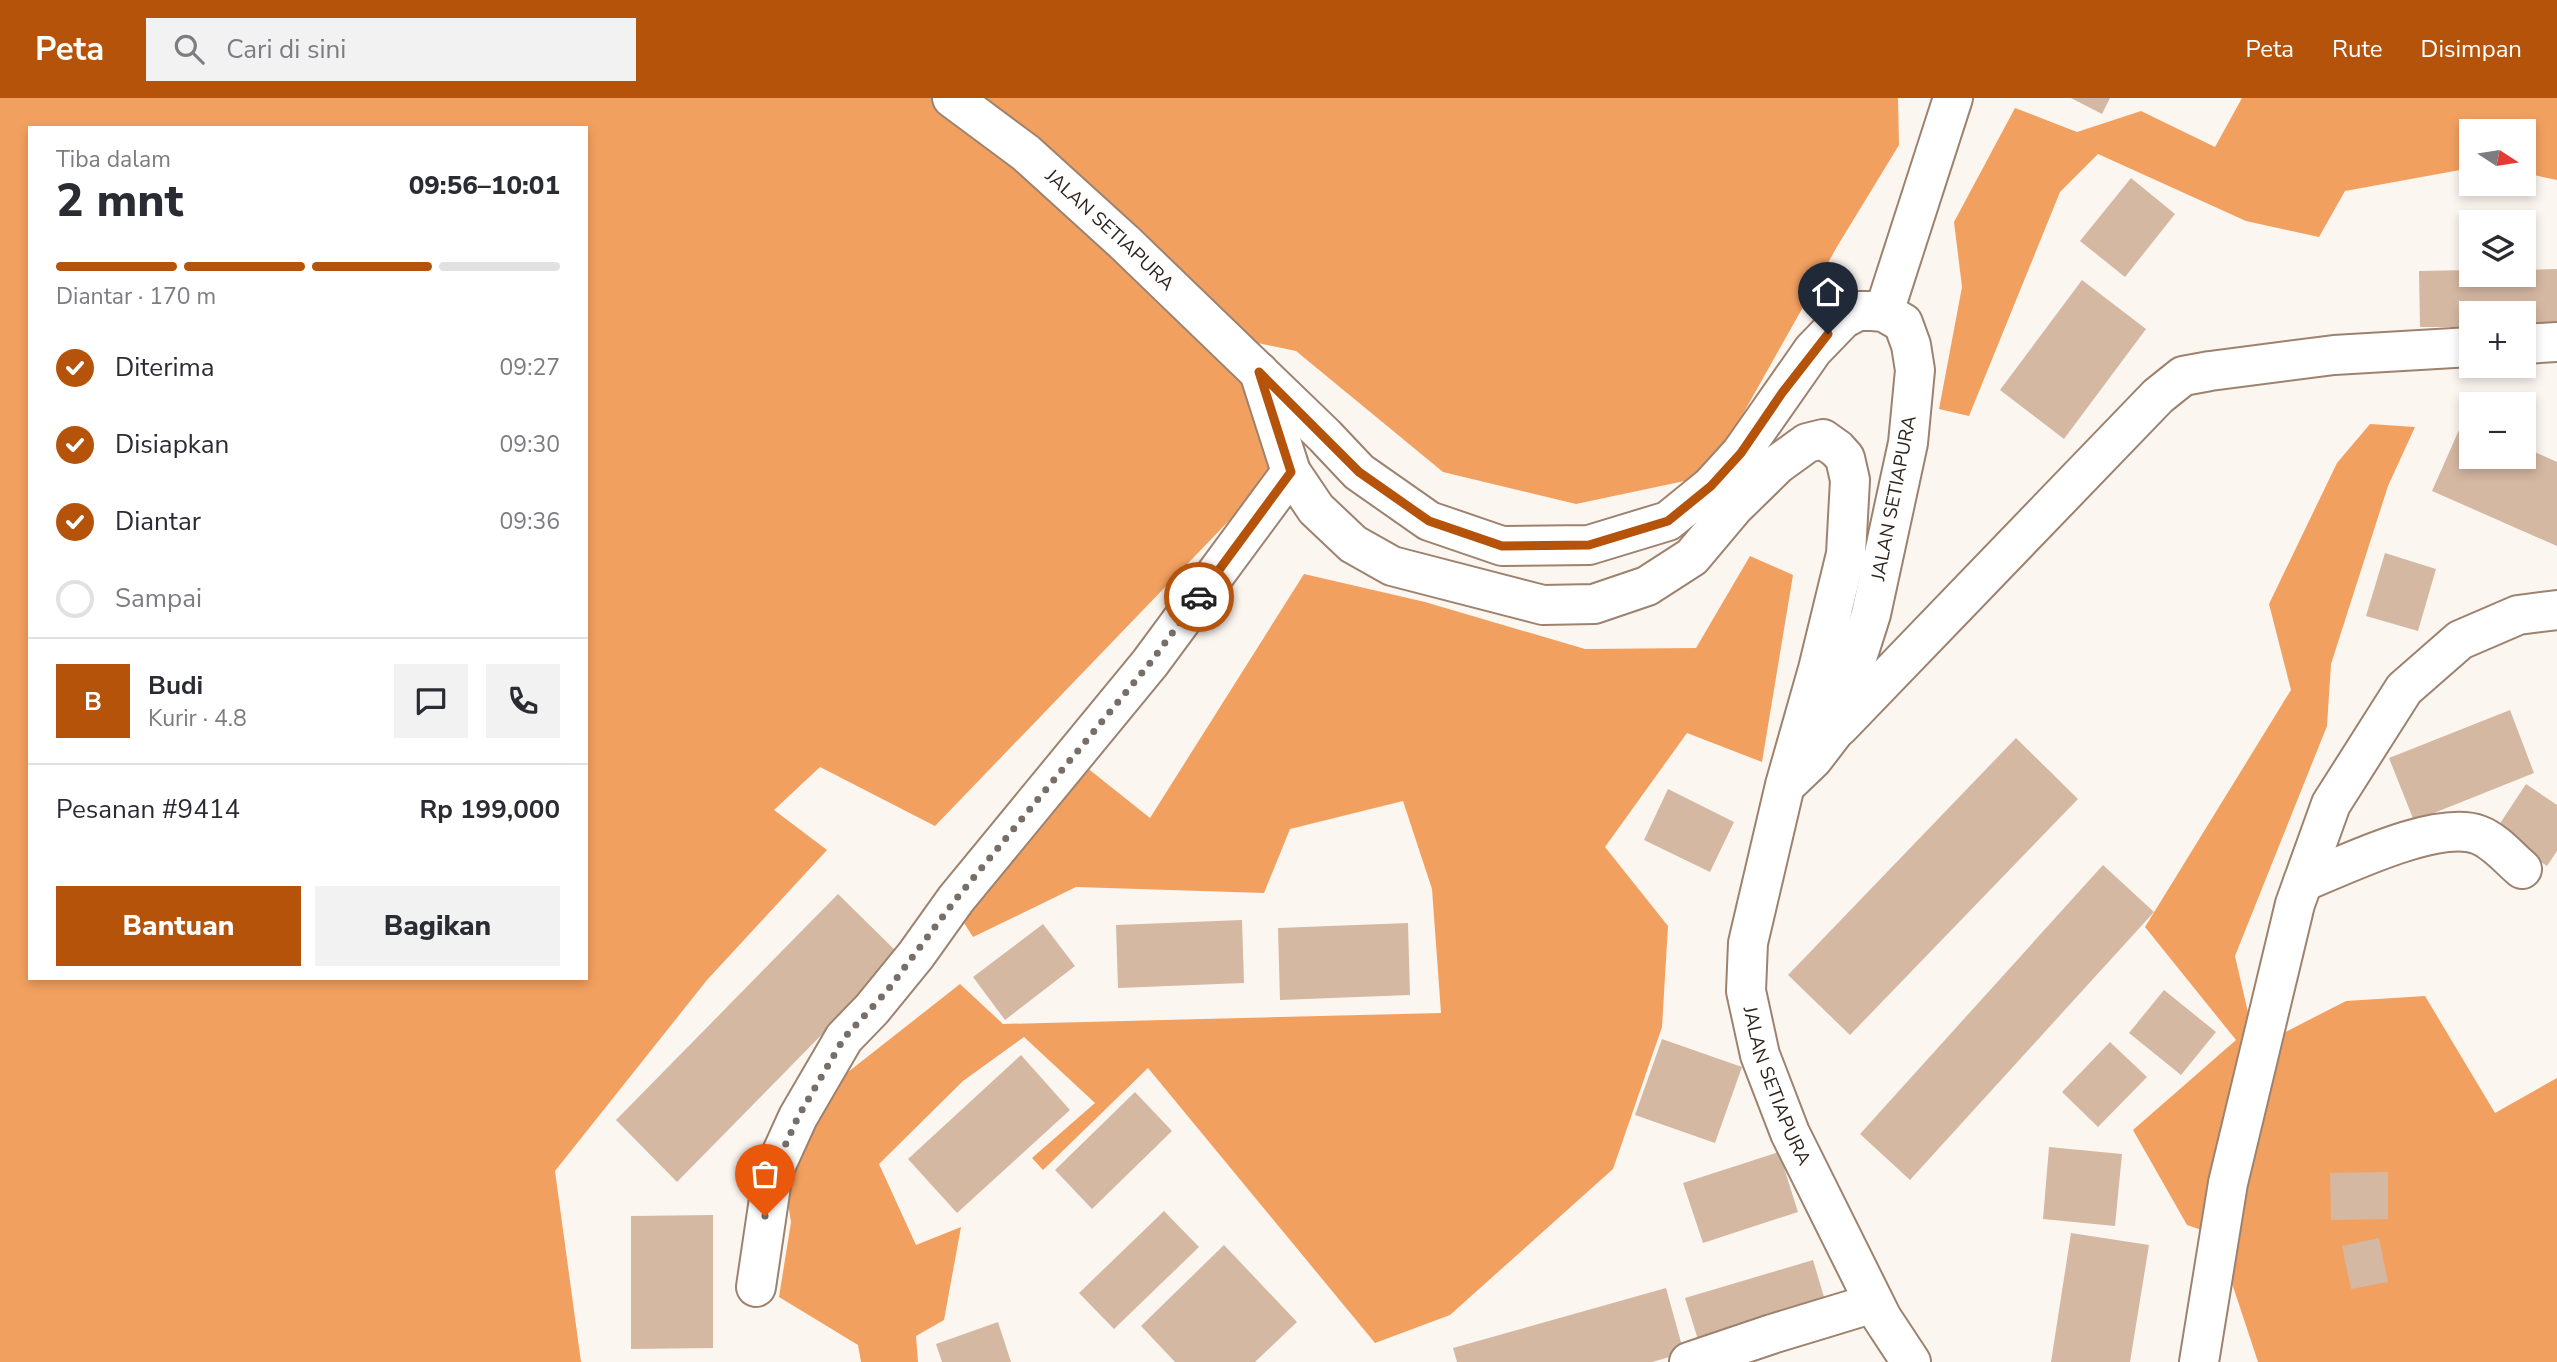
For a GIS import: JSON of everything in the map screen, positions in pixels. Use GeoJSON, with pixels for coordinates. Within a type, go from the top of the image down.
{"type":"FeatureCollection","features":[{"type":"Feature","properties":{"kind":"street","name":"JALAN SETIAPURA"},"geometry":{"type":"LineString","coordinates":[[952,98],[1026,153],[1124,242],[1359,472],[1429,521],[1502,546],[1589,545],[1668,521],[1711,486],[1741,453],[1813,350],[1843,319],[1858,312],[1884,312],[1903,323],[1911,345],[1915,370],[1908,443],[1871,614],[1833,733],[1813,759],[1785,785]]}},
{"type":"Feature","properties":{"kind":"street"},"geometry":{"type":"LineString","coordinates":[[1884,312],[1954,98]]}},
{"type":"Feature","properties":{"kind":"street"},"geometry":{"type":"LineString","coordinates":[[2536,343],[2557,342]]}},
{"type":"Feature","properties":{"kind":"street"},"geometry":{"type":"LineString","coordinates":[[1833,733],[2158,396],[2183,376],[2334,355],[2459,348]]}},
{"type":"Feature","properties":{"kind":"street","name":"JALAN SETIAPURA"},"geometry":{"type":"LineString","coordinates":[[1259,372],[1291,472],[1316,509],[1353,544],[1392,566],[1543,606],[1594,604],[1647,586],[1692,557],[1734,507],[1778,464],[1807,443],[1823,439],[1845,458],[1850,480],[1846,554],[1818,669],[1785,785],[1748,943],[1746,991],[1760,1055],[1790,1133],[1874,1303],[1911,1362]]}},
{"type":"Feature","properties":{"kind":"street"},"geometry":{"type":"LineString","coordinates":[[756,1287],[773,1172],[798,1117],[844,1038],[881,998],[956,899],[1150,663],[1291,472]]}},
{"type":"Feature","properties":{"kind":"street"},"geometry":{"type":"LineString","coordinates":[[2200,1362],[2228,1183],[2295,904],[2331,804],[2404,689],[2460,640],[2518,615],[2557,610]]}},
{"type":"Feature","properties":{"kind":"street"},"geometry":{"type":"LineString","coordinates":[[2303,883],[2393,845],[2440,834],[2465,832],[2480,835],[2522,869]]}},
{"type":"Feature","properties":{"kind":"street"},"geometry":{"type":"LineString","coordinates":[[1689,1362],[1874,1303]]}},
{"type":"Feature","properties":{"kind":"shaded area"},"geometry":{"type":"Polygon","coordinates":[[[0,98],[1898,98],[1899,145],[1838,245],[1708,476],[1576,504],[1443,472],[1296,351],[1234,338],[1272,476],[935,826],[820,767],[774,810],[827,850],[707,980],[555,1171],[581,1362],[0,1362],[0,98]]]}},
{"type":"Feature","properties":{"kind":"shaded area"},"geometry":{"type":"Polygon","coordinates":[[[2242,98],[2557,98],[2557,180],[2536,176],[2536,119],[2459,119],[2459,170],[2345,191],[2319,237],[2246,221],[2098,154],[2060,192],[1969,416],[1939,409],[1962,287],[1954,222],[2015,108],[2077,132],[2141,111],[2215,147],[2242,98]]]}},
{"type":"Feature","properties":{"kind":"shaded area"},"geometry":{"type":"Polygon","coordinates":[[[2370,424],[2415,427],[2388,486],[2331,664],[2327,726],[2235,956],[2256,1047],[2346,1001],[2425,996],[2495,1113],[2557,1078],[2557,1362],[2258,1362],[2216,1235],[2187,1225],[2133,1130],[2236,1040],[2145,927],[2291,690],[2269,604],[2337,463],[2370,424]]]}},
{"type":"Feature","properties":{"kind":"shaded area"},"geometry":{"type":"Polygon","coordinates":[[[1750,556],[1793,575],[1762,762],[1687,733],[1605,847],[1668,926],[1662,1027],[1613,1169],[1450,1315],[1375,1343],[1148,1068],[1043,1170],[1032,1158],[1095,1103],[1024,1037],[963,1081],[879,1164],[916,1245],[961,1227],[944,1320],[916,1336],[918,1362],[861,1362],[858,1345],[779,1297],[791,1222],[779,1148],[829,1087],[960,984],[1003,1024],[1441,1013],[1432,889],[1403,801],[1290,829],[1264,893],[1076,887],[973,937],[952,904],[1081,763],[1150,818],[1304,574],[1425,602],[1585,649],[1696,648],[1750,556]]]}},
{"type":"Feature","properties":{"kind":"building"},"geometry":{"type":"Polygon","coordinates":[[[2071,98],[2110,98],[2102,114],[2071,98]]]}},
{"type":"Feature","properties":{"kind":"building"},"geometry":{"type":"Polygon","coordinates":[[[2131,178],[2175,214],[2125,277],[2080,241],[2131,178]]]}},
{"type":"Feature","properties":{"kind":"building"},"geometry":{"type":"Polygon","coordinates":[[[2557,269],[2557,325],[2536,326],[2536,301],[2459,301],[2459,327],[2420,327],[2419,271],[2459,270],[2459,287],[2536,287],[2536,270],[2557,269]]]}},
{"type":"Feature","properties":{"kind":"building"},"geometry":{"type":"Polygon","coordinates":[[[2082,280],[2146,329],[2064,439],[2000,390],[2082,280]]]}},
{"type":"Feature","properties":{"kind":"building"},"geometry":{"type":"Polygon","coordinates":[[[2459,430],[2459,469],[2536,469],[2536,452],[2557,462],[2557,546],[2432,491],[2459,430]]]}},
{"type":"Feature","properties":{"kind":"building"},"geometry":{"type":"Polygon","coordinates":[[[2385,553],[2436,569],[2418,631],[2366,616],[2385,553]]]}},
{"type":"Feature","properties":{"kind":"building"},"geometry":{"type":"Polygon","coordinates":[[[2510,710],[2534,773],[2414,821],[2389,758],[2510,710]]]}},
{"type":"Feature","properties":{"kind":"building"},"geometry":{"type":"Polygon","coordinates":[[[2016,738],[2078,799],[1850,1035],[1788,975],[2016,738]]]}},
{"type":"Feature","properties":{"kind":"building"},"geometry":{"type":"Polygon","coordinates":[[[2526,784],[2557,805],[2557,851],[2547,866],[2495,831],[2526,784]]]}},
{"type":"Feature","properties":{"kind":"building"},"geometry":{"type":"Polygon","coordinates":[[[1668,789],[1734,822],[1710,872],[1644,840],[1668,789]]]}},
{"type":"Feature","properties":{"kind":"building"},"geometry":{"type":"Polygon","coordinates":[[[2103,865],[2154,912],[1910,1180],[1860,1134],[2103,865]]]}},
{"type":"Feature","properties":{"kind":"building"},"geometry":{"type":"Polygon","coordinates":[[[838,894],[900,955],[677,1182],[616,1120],[838,894]]]}},
{"type":"Feature","properties":{"kind":"building"},"geometry":{"type":"Polygon","coordinates":[[[1242,920],[1244,983],[1118,988],[1116,925],[1242,920]]]}},
{"type":"Feature","properties":{"kind":"building"},"geometry":{"type":"Polygon","coordinates":[[[1408,923],[1410,995],[1280,1000],[1278,928],[1408,923]]]}},
{"type":"Feature","properties":{"kind":"building"},"geometry":{"type":"Polygon","coordinates":[[[1043,924],[1075,966],[1005,1020],[973,977],[1043,924]]]}},
{"type":"Feature","properties":{"kind":"building"},"geometry":{"type":"Polygon","coordinates":[[[2164,990],[2216,1032],[2181,1075],[2129,1033],[2164,990]]]}},
{"type":"Feature","properties":{"kind":"building"},"geometry":{"type":"Polygon","coordinates":[[[1662,1039],[1742,1067],[1715,1143],[1635,1115],[1662,1039]]]}},
{"type":"Feature","properties":{"kind":"building"},"geometry":{"type":"Polygon","coordinates":[[[2110,1042],[2147,1077],[2098,1127],[2062,1092],[2110,1042]]]}},
{"type":"Feature","properties":{"kind":"building"},"geometry":{"type":"Polygon","coordinates":[[[1021,1055],[1070,1110],[957,1213],[908,1159],[1021,1055]]]}},
{"type":"Feature","properties":{"kind":"building"},"geometry":{"type":"Polygon","coordinates":[[[1135,1092],[1172,1131],[1092,1209],[1055,1170],[1135,1092]]]}},
{"type":"Feature","properties":{"kind":"building"},"geometry":{"type":"Polygon","coordinates":[[[2049,1147],[2122,1154],[2115,1226],[2043,1219],[2049,1147]]]}},
{"type":"Feature","properties":{"kind":"building"},"geometry":{"type":"Polygon","coordinates":[[[1779,1152],[1798,1212],[1703,1243],[1683,1183],[1779,1152]]]}},
{"type":"Feature","properties":{"kind":"building"},"geometry":{"type":"Polygon","coordinates":[[[2388,1172],[2388,1219],[2331,1220],[2330,1173],[2388,1172]]]}},
{"type":"Feature","properties":{"kind":"building"},"geometry":{"type":"Polygon","coordinates":[[[1164,1211],[1199,1247],[1114,1329],[1079,1293],[1164,1211]]]}},
{"type":"Feature","properties":{"kind":"building"},"geometry":{"type":"Polygon","coordinates":[[[713,1215],[713,1348],[631,1349],[631,1216],[713,1215]]]}},
{"type":"Feature","properties":{"kind":"building"},"geometry":{"type":"Polygon","coordinates":[[[2071,1233],[2149,1245],[2130,1362],[2051,1362],[2071,1233]]]}},
{"type":"Feature","properties":{"kind":"building"},"geometry":{"type":"Polygon","coordinates":[[[2379,1238],[2388,1282],[2351,1289],[2342,1246],[2379,1238]]]}},
{"type":"Feature","properties":{"kind":"building"},"geometry":{"type":"Polygon","coordinates":[[[1224,1245],[1297,1322],[1255,1362],[1175,1362],[1141,1326],[1224,1245]]]}},
{"type":"Feature","properties":{"kind":"building"},"geometry":{"type":"Polygon","coordinates":[[[1813,1260],[1827,1307],[1700,1346],[1685,1298],[1813,1260]]]}},
{"type":"Feature","properties":{"kind":"building"},"geometry":{"type":"Polygon","coordinates":[[[1666,1288],[1684,1353],[1652,1362],[1457,1362],[1453,1348],[1666,1288]]]}},
{"type":"Feature","properties":{"kind":"building"},"geometry":{"type":"Polygon","coordinates":[[[998,1322],[1011,1362],[942,1362],[936,1344],[998,1322]]]}},
{"type":"Feature","properties":{"kind":"way so far"},"geometry":{"type":"LineString","coordinates":[[765,1216],[773,1172],[798,1117],[844,1038],[872,1009],[916,955],[956,899],[1150,663],[1199,597]]}},
{"type":"Feature","properties":{"kind":"route"},"geometry":{"type":"LineString","coordinates":[[1199,597],[1291,472],[1259,372],[1359,472],[1429,521],[1502,546],[1589,545],[1668,521],[1711,486],[1741,453],[1813,350],[1828,334]]}}]}
